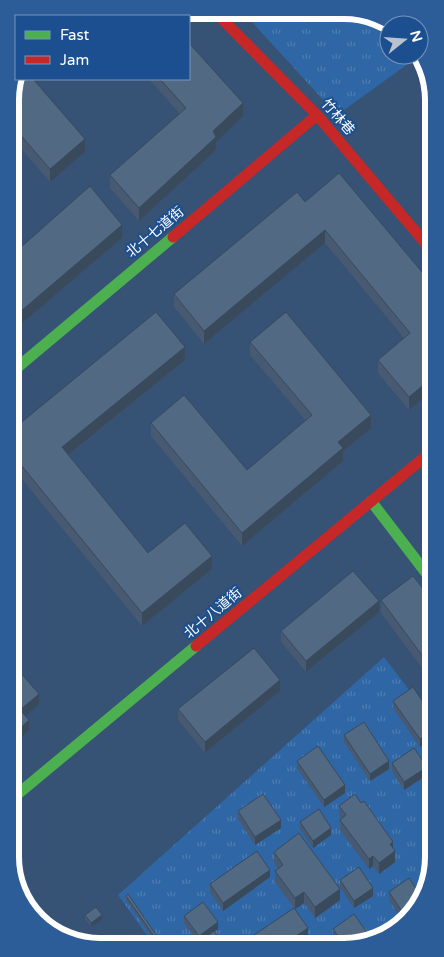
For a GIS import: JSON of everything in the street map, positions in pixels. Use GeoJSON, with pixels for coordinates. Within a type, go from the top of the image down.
{"type":"FeatureCollection","features":[{"type":"Feature","properties":{"kind":"street","name":"竹林巷"},"geometry":{"type":"LineString","coordinates":[[222,19],[317,115],[425,243]]}},
{"type":"Feature","properties":{"kind":"street","name":"北十七道街"},"geometry":{"type":"LineString","coordinates":[[19,366],[317,115]]}},
{"type":"Feature","properties":{"kind":"street","name":"北十八道街"},"geometry":{"type":"LineString","coordinates":[[19,793],[425,457]]}},
{"type":"Feature","properties":{"kind":"street"},"geometry":{"type":"LineString","coordinates":[[371,502],[425,572]]}},
{"type":"Feature","properties":{"kind":"green space"},"geometry":{"type":"Polygon","coordinates":[[[249,19],[360,20],[379,27],[379,65],[406,65],[337,115],[249,19]]]}},
{"type":"Feature","properties":{"kind":"green space"},"geometry":{"type":"Polygon","coordinates":[[[384,657],[425,711],[425,862],[419,888],[412,902],[389,925],[355,938],[149,938],[118,895],[384,657]]]}},
{"type":"Feature","properties":{"kind":"building"},"geometry":{"type":"Polygon","coordinates":[[[190,44],[243,103],[213,131],[216,137],[139,208],[110,175],[186,108],[161,80],[190,80],[190,44]]]}},
{"type":"Feature","properties":{"kind":"building"},"geometry":{"type":"Polygon","coordinates":[[[22,80],[34,80],[85,139],[50,169],[19,133],[19,95],[22,80]]]}},
{"type":"Feature","properties":{"kind":"building"},"geometry":{"type":"Polygon","coordinates":[[[339,173],[425,276],[425,384],[409,397],[378,360],[410,333],[325,230],[204,331],[174,294],[297,192],[305,202],[339,173]]]}},
{"type":"Feature","properties":{"kind":"building"},"geometry":{"type":"Polygon","coordinates":[[[90,186],[122,225],[19,313],[19,249],[90,186]]]}},
{"type":"Feature","properties":{"kind":"building"},"geometry":{"type":"Polygon","coordinates":[[[156,312],[185,347],[62,447],[148,553],[185,523],[212,556],[142,613],[19,463],[19,424],[156,312]]]}},
{"type":"Feature","properties":{"kind":"building"},"geometry":{"type":"Polygon","coordinates":[[[286,312],[371,415],[338,442],[343,448],[242,533],[151,423],[184,395],[247,470],[312,415],[250,342],[286,312]]]}},
{"type":"Feature","properties":{"kind":"building"},"geometry":{"type":"Polygon","coordinates":[[[353,571],[379,601],[306,661],[281,631],[353,571]]]}},
{"type":"Feature","properties":{"kind":"building"},"geometry":{"type":"Polygon","coordinates":[[[413,576],[425,591],[425,659],[381,600],[413,576]]]}},
{"type":"Feature","properties":{"kind":"building"},"geometry":{"type":"Polygon","coordinates":[[[254,648],[280,680],[205,742],[178,709],[254,648]]]}},
{"type":"Feature","properties":{"kind":"building"},"geometry":{"type":"Polygon","coordinates":[[[19,671],[39,694],[20,710],[29,720],[19,729],[19,671]]]}},
{"type":"Feature","properties":{"kind":"building"},"geometry":{"type":"Polygon","coordinates":[[[413,687],[425,705],[425,736],[420,739],[393,701],[413,687]]]}},
{"type":"Feature","properties":{"kind":"building"},"geometry":{"type":"Polygon","coordinates":[[[364,722],[389,761],[370,774],[344,735],[364,722]]]}},
{"type":"Feature","properties":{"kind":"building"},"geometry":{"type":"Polygon","coordinates":[[[318,746],[345,785],[324,800],[297,761],[318,746]]]}},
{"type":"Feature","properties":{"kind":"building"},"geometry":{"type":"Polygon","coordinates":[[[414,748],[425,764],[425,768],[404,782],[392,763],[414,748]]]}},
{"type":"Feature","properties":{"kind":"building"},"geometry":{"type":"Polygon","coordinates":[[[263,794],[281,820],[255,837],[238,811],[263,794]]]}},
{"type":"Feature","properties":{"kind":"building"},"geometry":{"type":"Polygon","coordinates":[[[355,794],[361,803],[364,801],[393,842],[390,844],[395,851],[379,863],[373,856],[369,859],[340,820],[346,815],[339,806],[355,794]]]}},
{"type":"Feature","properties":{"kind":"building"},"geometry":{"type":"Polygon","coordinates":[[[319,809],[331,828],[313,841],[300,822],[319,809]]]}},
{"type":"Feature","properties":{"kind":"building"},"geometry":{"type":"Polygon","coordinates":[[[299,833],[340,889],[315,907],[304,892],[295,898],[275,871],[283,865],[274,852],[299,833]]]}},
{"type":"Feature","properties":{"kind":"building"},"geometry":{"type":"Polygon","coordinates":[[[257,851],[270,870],[223,903],[210,884],[257,851]]]}},
{"type":"Feature","properties":{"kind":"building"},"geometry":{"type":"Polygon","coordinates":[[[359,867],[373,888],[354,901],[340,880],[359,867]]]}},
{"type":"Feature","properties":{"kind":"building"},"geometry":{"type":"Polygon","coordinates":[[[409,878],[417,891],[403,913],[389,892],[409,878]]]}},
{"type":"Feature","properties":{"kind":"building"},"geometry":{"type":"Polygon","coordinates":[[[128,894],[158,938],[155,938],[126,896],[128,894]]]}},
{"type":"Feature","properties":{"kind":"building"},"geometry":{"type":"Polygon","coordinates":[[[203,902],[218,922],[199,936],[184,916],[203,902]]]}},
{"type":"Feature","properties":{"kind":"building"},"geometry":{"type":"Polygon","coordinates":[[[96,907],[102,915],[91,923],[85,915],[96,907]]]}},
{"type":"Feature","properties":{"kind":"building"},"geometry":{"type":"Polygon","coordinates":[[[294,908],[308,928],[293,938],[249,938],[294,908]]]}},
{"type":"Feature","properties":{"kind":"building"},"geometry":{"type":"Polygon","coordinates":[[[354,914],[368,934],[355,938],[339,938],[333,929],[354,914]]]}},
{"type":"Feature","properties":{"kind":"building"},"geometry":{"type":"Polygon","coordinates":[[[214,931],[218,938],[205,938],[214,931]]]}},
{"type":"Feature","properties":{"kind":"traffic: fast"},"geometry":{"type":"LineString","coordinates":[[19,366],[173,237]]}},
{"type":"Feature","properties":{"kind":"traffic: fast"},"geometry":{"type":"LineString","coordinates":[[371,501],[425,572]]}},
{"type":"Feature","properties":{"kind":"traffic: fast"},"geometry":{"type":"LineString","coordinates":[[19,793],[196,646]]}},
{"type":"Feature","properties":{"kind":"traffic: jam"},"geometry":{"type":"LineString","coordinates":[[222,19],[317,115],[425,243]]}},
{"type":"Feature","properties":{"kind":"traffic: jam"},"geometry":{"type":"LineString","coordinates":[[173,237],[317,115]]}},
{"type":"Feature","properties":{"kind":"traffic: jam"},"geometry":{"type":"LineString","coordinates":[[196,646],[425,457]]}}]}
